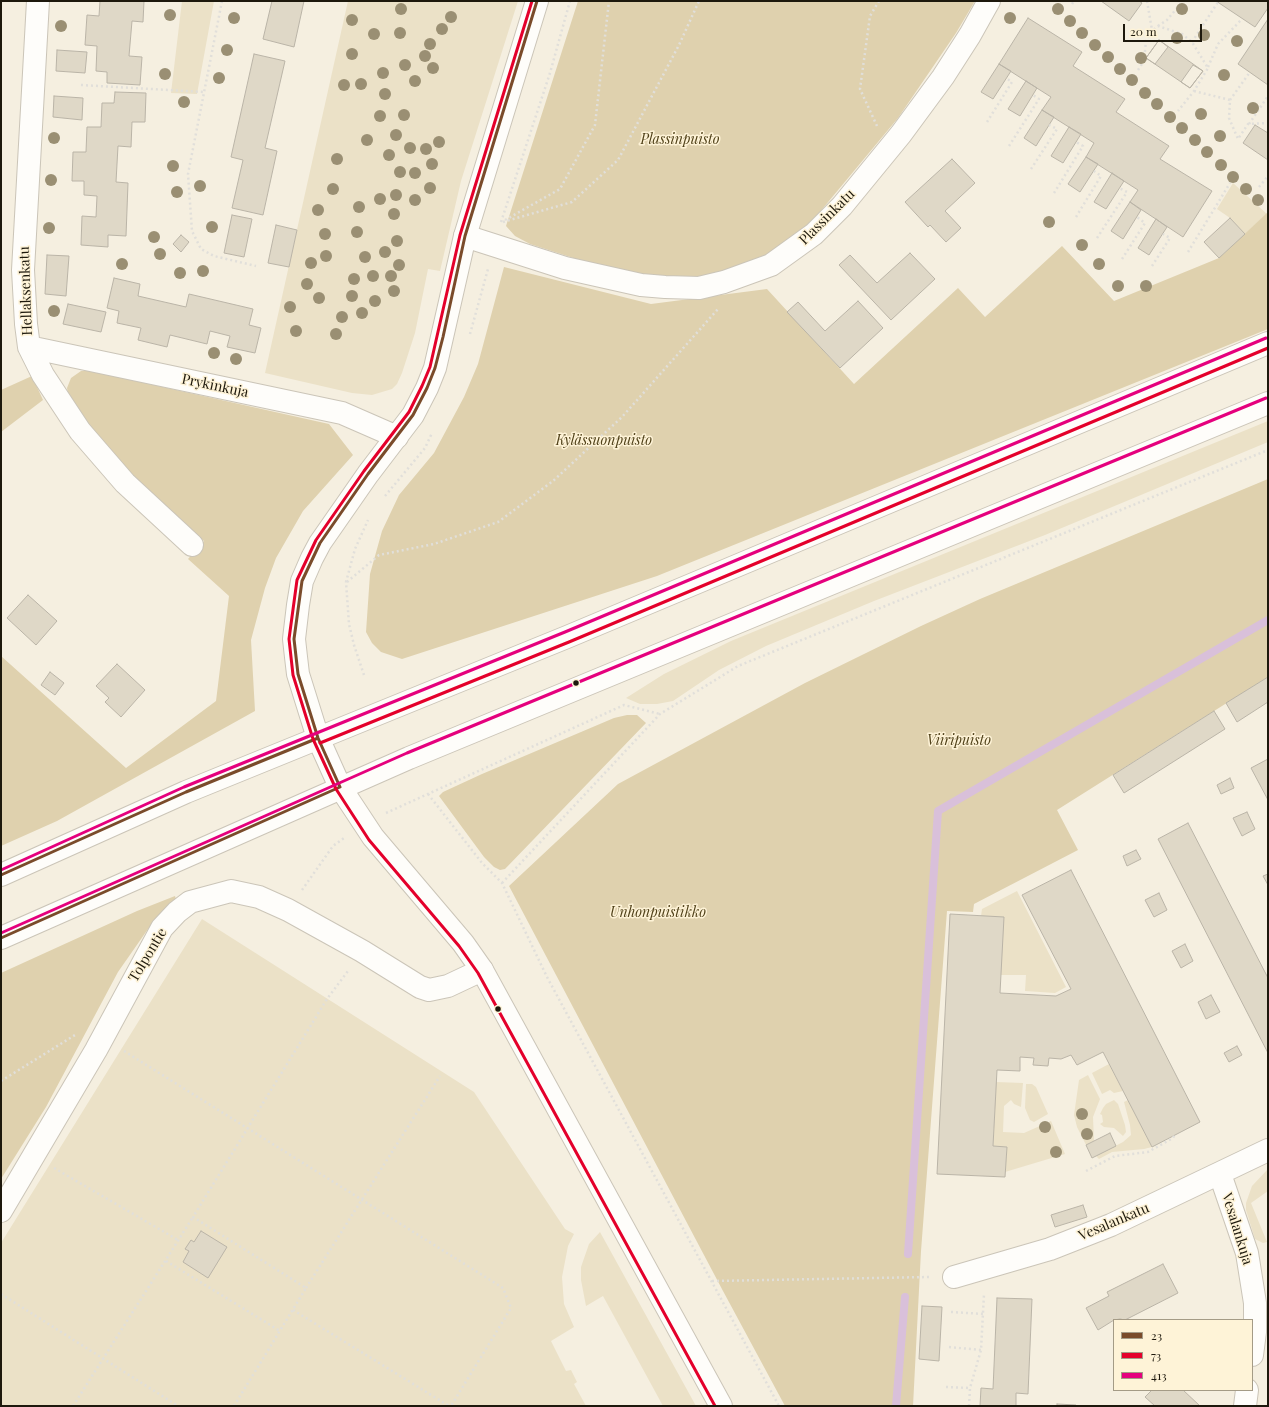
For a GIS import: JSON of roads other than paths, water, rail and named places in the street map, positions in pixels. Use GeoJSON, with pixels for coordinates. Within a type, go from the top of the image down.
{"type":"FeatureCollection","features":[{"type":"Feature","properties":{"kind":"main road","name":"Hellaksenkatu"},"geometry":{"type":"LineString","coordinates":[[38,1],[23,270],[26,324],[29,347],[43,375],[80,432],[125,483],[192,545]]}},
{"type":"Feature","properties":{"kind":"main road"},"geometry":{"type":"LineString","coordinates":[[537,1],[465,236],[435,368],[427,388],[413,415],[368,474],[320,543],[302,581],[295,622],[294,639],[298,674],[318,738],[340,787],[373,837],[463,943],[482,970],[721,1406]]}},
{"type":"Feature","properties":{"kind":"main road","name":"Plassinkatu"},"geometry":{"type":"LineString","coordinates":[[465,236],[564,268],[641,284],[665,287],[699,288],[740,277],[771,265],[814,234],[842,206],[888,150],[943,77],[970,35],[989,1]]}},
{"type":"Feature","properties":{"kind":"main road"},"geometry":{"type":"LineString","coordinates":[[1,875],[186,792],[574,634],[1268,343]]}},
{"type":"Feature","properties":{"kind":"main road","name":"Prykinkuja"},"geometry":{"type":"LineString","coordinates":[[29,347],[342,413],[397,437]]}},
{"type":"Feature","properties":{"kind":"main road"},"geometry":{"type":"LineString","coordinates":[[1,938],[340,787],[1268,403]]}},
{"type":"Feature","properties":{"kind":"main road","name":"Tolpontie"},"geometry":{"type":"LineString","coordinates":[[1,1211],[96,1050],[162,928],[177,912],[190,902],[230,891],[259,897],[288,910],[362,951],[420,987],[429,990],[448,986],[482,970]]}},
{"type":"Feature","properties":{"kind":"main road","name":"Vesalankatu"},"geometry":{"type":"LineString","coordinates":[[954,1276],[1050,1249],[1111,1225],[1268,1150]]}},
{"type":"Feature","properties":{"kind":"main road","name":"Vesalankuja"},"geometry":{"type":"LineString","coordinates":[[1220,1174],[1247,1253],[1255,1303],[1255,1332],[1253,1347]]}},
{"type":"Feature","properties":{"kind":"main road"},"geometry":{"type":"LineString","coordinates":[[1245,1406],[1247,1391]]}},
{"type":"Feature","properties":{"kind":"waterway"},"geometry":{"type":"LineString","coordinates":[[908,1254],[938,811],[1268,620]]}},
{"type":"Feature","properties":{"kind":"waterway"},"geometry":{"type":"LineString","coordinates":[[896,1406],[905,1297]]}},
{"type":"Feature","properties":{"kind":"park label","name":"Plassinpuisto"},"geometry":{"type":"Point","coordinates":[680,140]}},
{"type":"Feature","properties":{"kind":"park label","name":"Kylässuonpuisto"},"geometry":{"type":"Point","coordinates":[604,441]}},
{"type":"Feature","properties":{"kind":"park label","name":"Viiripuisto"},"geometry":{"type":"Point","coordinates":[959,741]}},
{"type":"Feature","properties":{"kind":"park label","name":"Unhonpuistikko"},"geometry":{"type":"Point","coordinates":[658,913]}}]}
